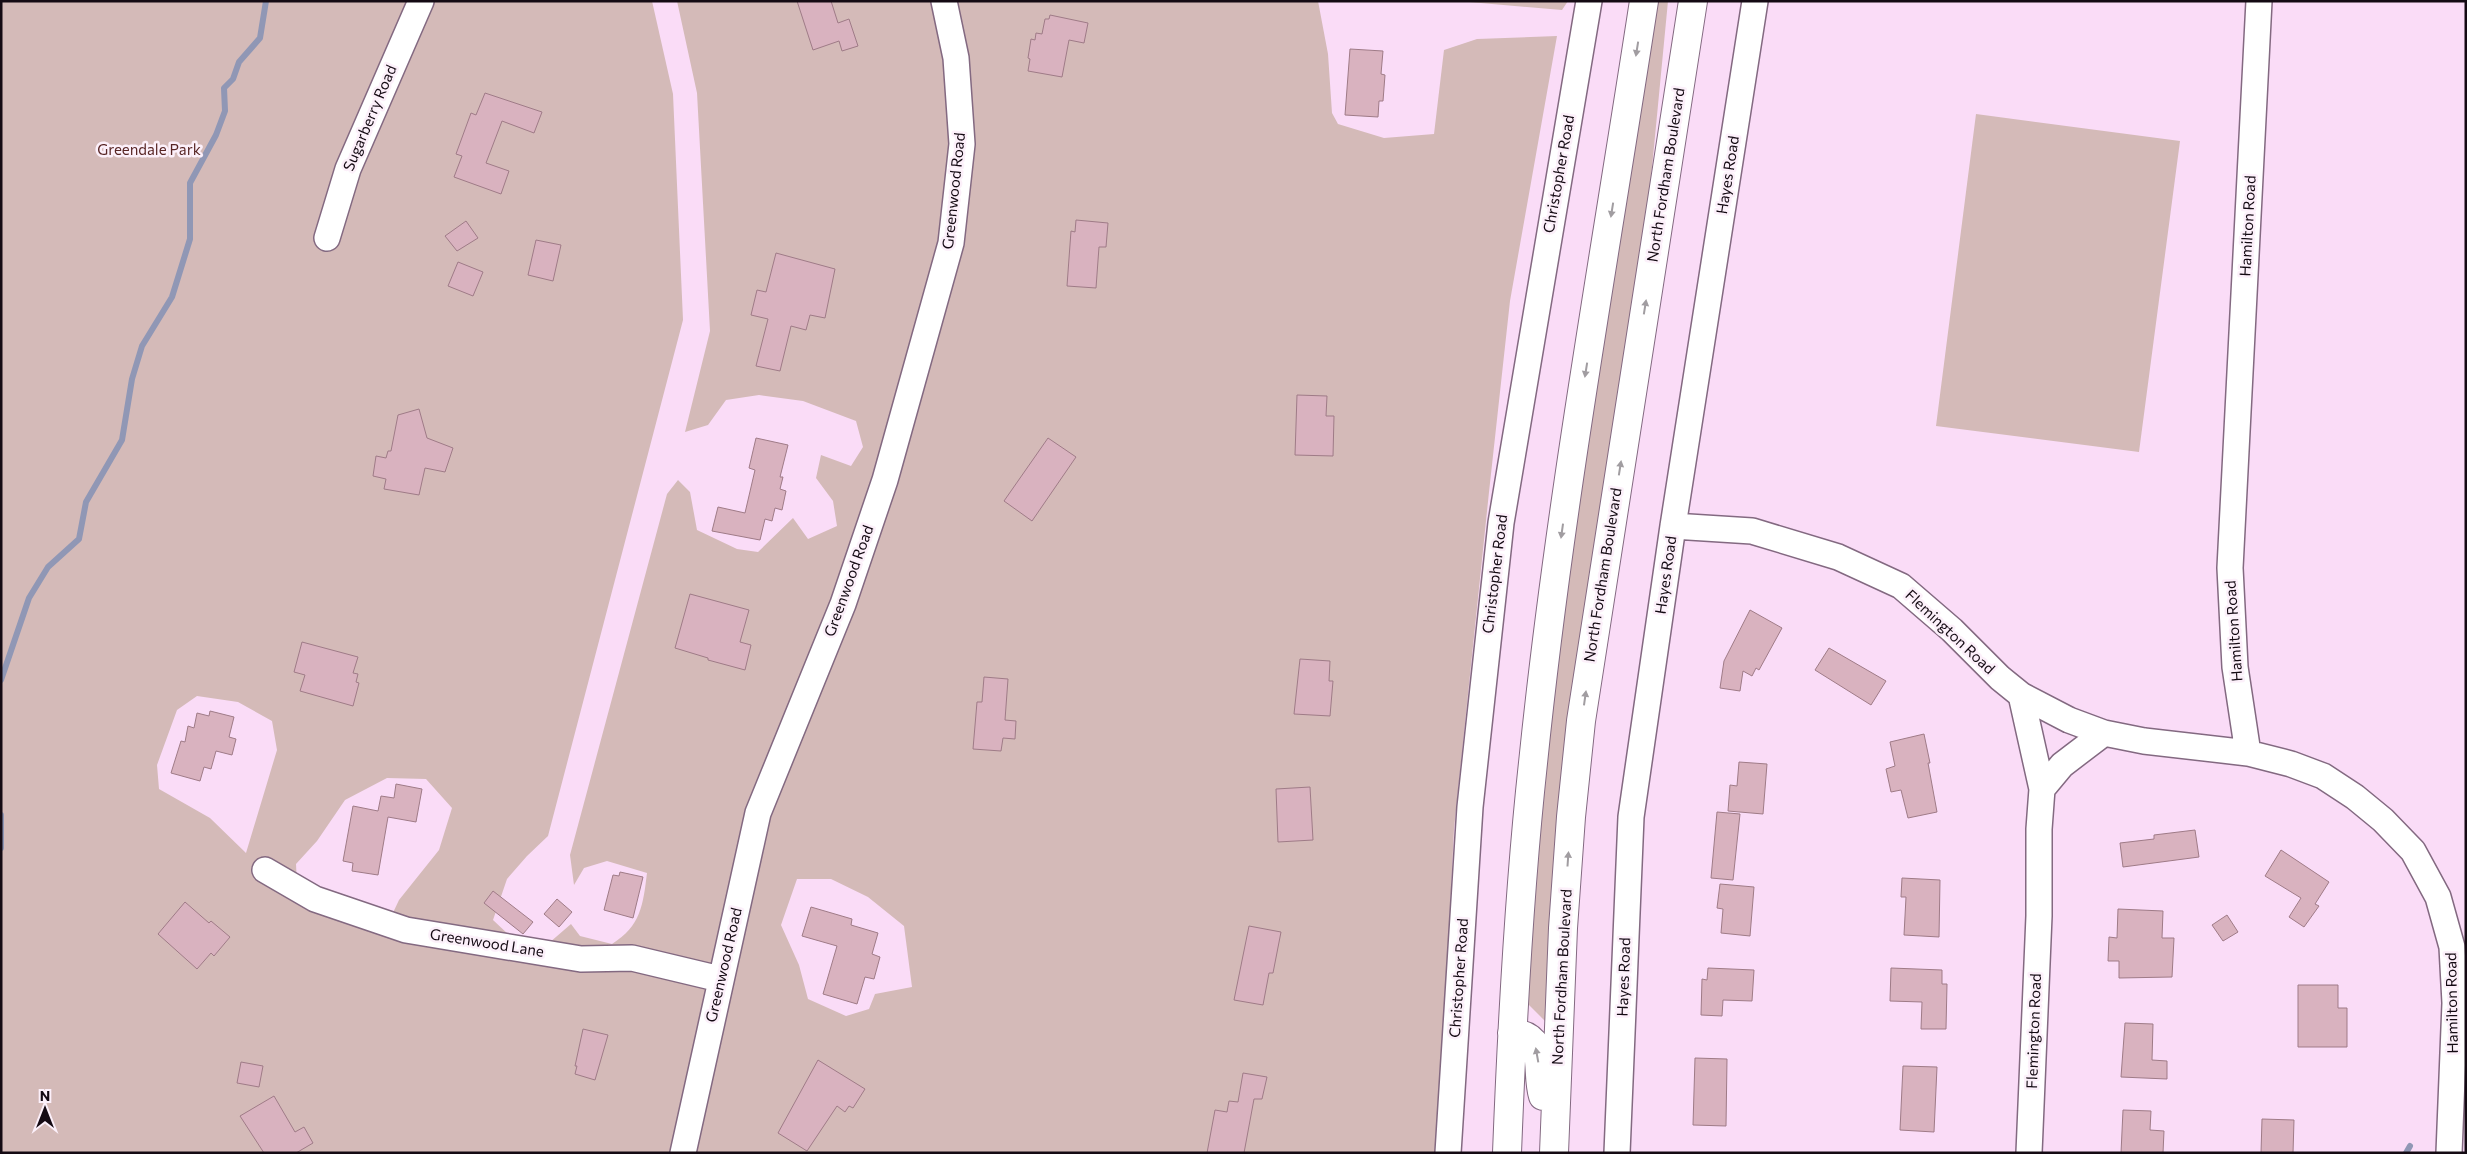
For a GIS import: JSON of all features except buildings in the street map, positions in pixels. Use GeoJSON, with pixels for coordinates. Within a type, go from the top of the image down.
{"type":"FeatureCollection","features":[{"type":"Feature","properties":{"kind":"highway"},"geometry":{"type":"LineString","coordinates":[[1507,1153],[1512,1033],[1525,839],[1540,694],[1574,448],[1644,1]]}},
{"type":"Feature","properties":{"kind":"highway","name":"North Fordham Boulevard"},"geometry":{"type":"LineString","coordinates":[[1555,1144],[1563,928],[1571,817],[1582,721],[1693,1]]}},
{"type":"Feature","properties":{"kind":"highway"},"geometry":{"type":"LineString","coordinates":[[1512,1033],[1529,1036],[1538,1051],[1541,1088],[1555,1144]]}},
{"type":"Feature","properties":{"kind":"street","name":"Sugarberry Road"},"geometry":{"type":"LineString","coordinates":[[327,238],[348,169],[421,1]]}},
{"type":"Feature","properties":{"kind":"street","name":"Greenwood Road"},"geometry":{"type":"LineString","coordinates":[[682,1153],[758,813],[843,604],[885,480],[951,243],[962,144],[956,58],[944,1]]}},
{"type":"Feature","properties":{"kind":"street","name":"Christopher Road"},"geometry":{"type":"LineString","coordinates":[[1448,1153],[1470,807],[1501,523],[1588,1]]}},
{"type":"Feature","properties":{"kind":"street","name":"Hayes Road"},"geometry":{"type":"LineString","coordinates":[[1617,1153],[1630,817],[1673,526],[1755,1]]}},
{"type":"Feature","properties":{"kind":"street","name":"Hamilton Road"},"geometry":{"type":"LineString","coordinates":[[2259,1],[2230,568],[2235,668],[2248,754],[2291,764],[2323,776],[2354,797],[2383,820],[2413,852],[2438,897],[2452,947],[2455,1003],[2449,1153]]}},
{"type":"Feature","properties":{"kind":"street","name":"Flemington Road"},"geometry":{"type":"LineString","coordinates":[[1673,526],[1752,531],[1838,557],[1901,586],[1952,630],[2000,678],[2021,695],[2069,720],[2104,733],[2144,741],[2248,754]]}},
{"type":"Feature","properties":{"kind":"street","name":"Flemington Road"},"geometry":{"type":"LineString","coordinates":[[2021,695],[2042,789],[2029,1153]]}},
{"type":"Feature","properties":{"kind":"street"},"geometry":{"type":"LineString","coordinates":[[2042,789],[2062,766],[2104,733]]}},
{"type":"Feature","properties":{"kind":"street","name":"Greenwood Lane"},"geometry":{"type":"LineString","coordinates":[[265,870],[315,899],[406,930],[581,959],[632,958],[720,979]]}},
{"type":"Feature","properties":{"kind":"green space","name":"Greendale Park"},"geometry":{"type":"Polygon","coordinates":[[[1,1],[652,1],[673,94],[683,320],[548,836],[507,879],[493,920],[509,935],[549,943],[571,924],[580,936],[612,944],[629,930],[635,922],[642,905],[647,873],[607,861],[584,868],[574,885],[570,855],[667,494],[678,480],[690,492],[697,530],[737,549],[758,552],[793,518],[808,539],[837,526],[833,501],[816,478],[821,455],[851,466],[863,447],[856,421],[803,401],[759,395],[726,400],[708,425],[685,432],[710,331],[697,93],[677,1],[1318,1],[1328,54],[1332,113],[1338,124],[1384,138],[1434,134],[1444,50],[1477,39],[1557,36],[1510,301],[1489,492],[1454,829],[1442,1073],[1435,1153],[1,1153],[1,1]],[[197,696],[177,710],[157,765],[159,789],[210,818],[246,853],[277,750],[272,721],[238,702],[197,696]],[[387,778],[345,800],[317,841],[296,864],[298,903],[383,934],[399,900],[439,850],[452,808],[426,779],[387,778]],[[797,879],[781,925],[799,965],[808,999],[846,1016],[869,1009],[875,994],[912,987],[904,926],[868,897],[831,879],[797,879]]]}},
{"type":"Feature","properties":{"kind":"green space"},"geometry":{"type":"Polygon","coordinates":[[[1458,1],[1568,1],[1562,10],[1458,1]]]}},
{"type":"Feature","properties":{"kind":"green space"},"geometry":{"type":"Polygon","coordinates":[[[1656,1],[1668,1],[1648,209],[1547,1023],[1525,1001],[1534,875],[1547,750],[1562,624],[1597,375],[1656,1]]]}},
{"type":"Feature","properties":{"kind":"green space"},"geometry":{"type":"Polygon","coordinates":[[[1976,114],[2180,141],[2139,452],[1936,426],[1976,114]]]}},
{"type":"Feature","properties":{"kind":"waterway"},"geometry":{"type":"LineString","coordinates":[[1,680],[29,598],[48,567],[79,539],[86,502],[122,440],[132,379],[142,346],[172,297],[190,239],[190,183],[216,135],[225,111],[224,88],[233,79],[239,62],[260,38],[266,1]]}},
{"type":"Feature","properties":{"kind":"waterway"},"geometry":{"type":"LineString","coordinates":[[1,815],[1,848]]}},
{"type":"Feature","properties":{"kind":"waterway"},"geometry":{"type":"LineString","coordinates":[[2406,1153],[2410,1146]]}}]}
